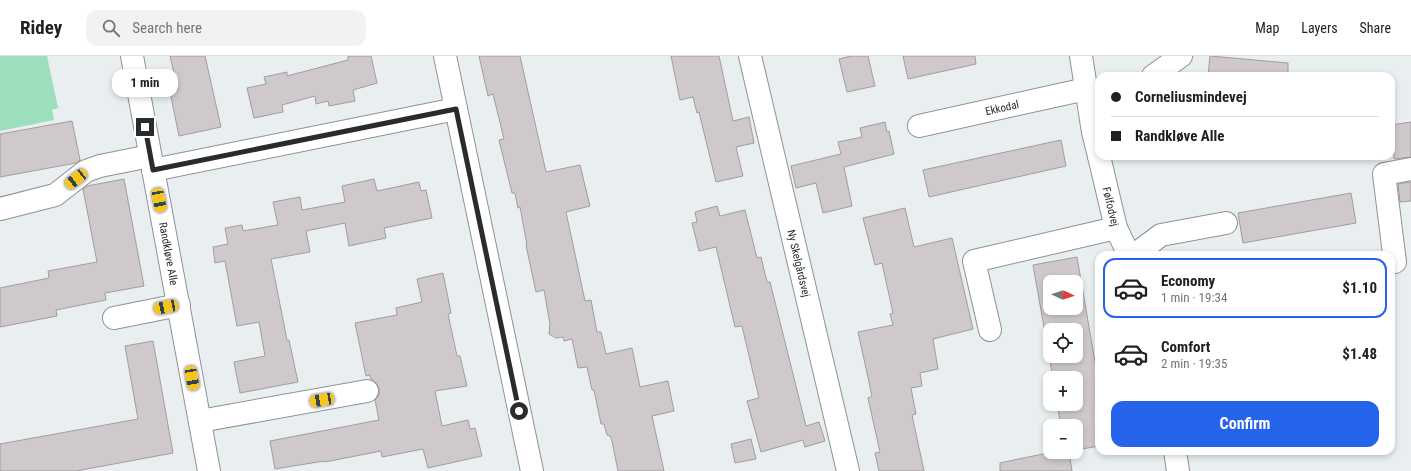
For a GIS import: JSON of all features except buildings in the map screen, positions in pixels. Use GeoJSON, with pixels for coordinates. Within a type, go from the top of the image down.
{"type":"FeatureCollection","features":[{"type":"Feature","properties":{"kind":"street","name":"Randkløve Alle"},"geometry":{"type":"LineString","coordinates":[[132,56],[209,471]]}},
{"type":"Feature","properties":{"kind":"street"},"geometry":{"type":"LineString","coordinates":[[445,56],[532,471]]}},
{"type":"Feature","properties":{"kind":"street","name":"Ny Skelgårdsvej"},"geometry":{"type":"LineString","coordinates":[[750,56],[848,471]]}},
{"type":"Feature","properties":{"kind":"street","name":"Følfodvej"},"geometry":{"type":"LineString","coordinates":[[1080,56],[1095,126]]}},
{"type":"Feature","properties":{"kind":"street"},"geometry":{"type":"LineString","coordinates":[[1159,72],[1181,56]]}},
{"type":"Feature","properties":{"kind":"street","name":"Ekkodal"},"geometry":{"type":"LineString","coordinates":[[918,126],[1086,89]]}},
{"type":"Feature","properties":{"kind":"street"},"geometry":{"type":"LineString","coordinates":[[0,210],[55,195],[86,171],[100,166],[152,163],[456,109]]}},
{"type":"Feature","properties":{"kind":"street","name":"Følfodvej"},"geometry":{"type":"LineString","coordinates":[[1100,160],[1116,228],[1127,251]]}},
{"type":"Feature","properties":{"kind":"street"},"geometry":{"type":"LineString","coordinates":[[1394,251],[1384,174],[1411,169]]}},
{"type":"Feature","properties":{"kind":"street"},"geometry":{"type":"LineString","coordinates":[[1139,251],[1161,235],[1226,223]]}},
{"type":"Feature","properties":{"kind":"street"},"geometry":{"type":"LineString","coordinates":[[990,330],[974,261],[1116,228]]}},
{"type":"Feature","properties":{"kind":"street"},"geometry":{"type":"LineString","coordinates":[[114,318],[179,305]]}},
{"type":"Feature","properties":{"kind":"street"},"geometry":{"type":"LineString","coordinates":[[200,421],[367,391]]}},
{"type":"Feature","properties":{"kind":"street"},"geometry":{"type":"LineString","coordinates":[[1176,455],[1178,471]]}},
{"type":"Feature","properties":{"kind":"green space"},"geometry":{"type":"Polygon","coordinates":[[[0,56],[47,56],[58,108],[52,110],[54,120],[0,131],[0,56]]]}},
{"type":"Feature","properties":{"kind":"route"},"geometry":{"type":"LineString","coordinates":[[145,127],[153,170],[456,109],[519,411]]}}]}
